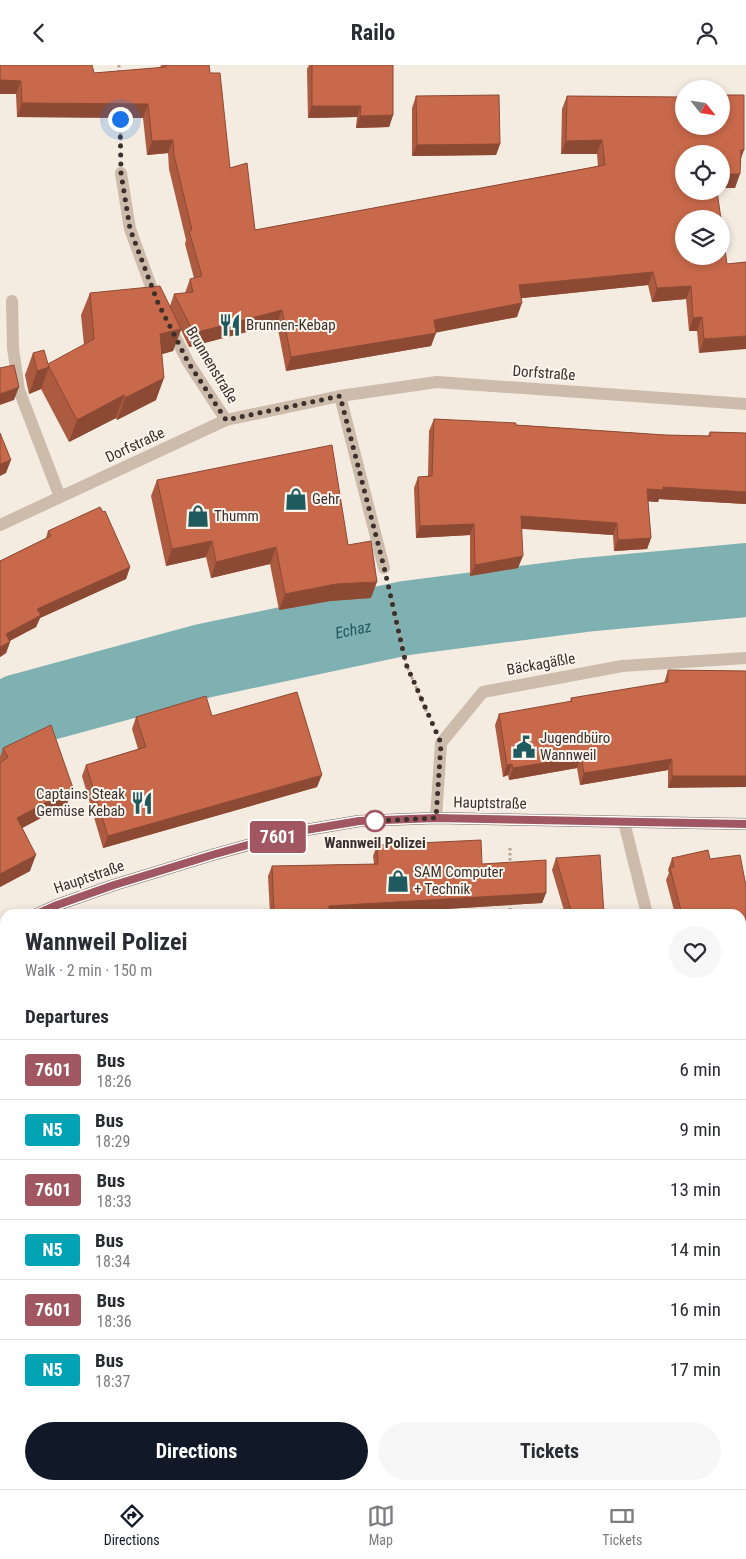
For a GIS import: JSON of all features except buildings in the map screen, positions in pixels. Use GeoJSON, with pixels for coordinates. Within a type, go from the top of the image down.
{"type":"FeatureCollection","features":[{"type":"Feature","properties":{"kind":"main road","name":"Hauptstraße"},"geometry":{"type":"LineString","coordinates":[[48,909],[114,885],[212,855],[294,832],[359,821],[436,818],[746,824]]}},
{"type":"Feature","properties":{"kind":"street","name":"Brunnenstraße"},"geometry":{"type":"LineString","coordinates":[[121,173],[130,229],[164,316],[188,362],[226,420]]}},
{"type":"Feature","properties":{"kind":"street"},"geometry":{"type":"LineString","coordinates":[[12,301],[14,347],[20,390],[60,497]]}},
{"type":"Feature","properties":{"kind":"street","name":"Dorfstraße"},"geometry":{"type":"LineString","coordinates":[[0,525],[226,420],[340,396],[438,382],[746,404]]}},
{"type":"Feature","properties":{"kind":"street"},"geometry":{"type":"LineString","coordinates":[[340,396],[384,567]]}},
{"type":"Feature","properties":{"kind":"street","name":"Bäckagäßle"},"geometry":{"type":"LineString","coordinates":[[441,743],[483,691],[622,666],[746,658]]}},
{"type":"Feature","properties":{"kind":"street"},"geometry":{"type":"LineString","coordinates":[[436,818],[441,743]]}},
{"type":"Feature","properties":{"kind":"street"},"geometry":{"type":"LineString","coordinates":[[624,822],[646,909]]}},
{"type":"Feature","properties":{"kind":"path"},"geometry":{"type":"LineString","coordinates":[[119,65],[119,75]]}},
{"type":"Feature","properties":{"kind":"path"},"geometry":{"type":"LineString","coordinates":[[120,104],[121,173]]}},
{"type":"Feature","properties":{"kind":"path"},"geometry":{"type":"LineString","coordinates":[[384,567],[406,664],[441,743]]}},
{"type":"Feature","properties":{"kind":"path"},"geometry":{"type":"LineString","coordinates":[[510,820],[510,876]]}},
{"type":"Feature","properties":{"kind":"path"},"geometry":{"type":"LineString","coordinates":[[510,895],[510,909]]}},
{"type":"Feature","properties":{"kind":"waterway","name":"Echaz"},"geometry":{"type":"LineString","coordinates":[[0,722],[19,711],[203,661],[406,618],[584,595],[746,580]]}},
{"type":"Feature","properties":{"kind":"bus line","name":"7601"},"geometry":{"type":"LineString","coordinates":[[48,909],[114,885],[212,855],[294,832],[359,821],[436,818],[746,824]]}},
{"type":"Feature","properties":{"kind":"place","name":"Brunnen-Kebap"},"geometry":{"type":"Point","coordinates":[230,325]}},
{"type":"Feature","properties":{"kind":"place","name":"Gehr"},"geometry":{"type":"Point","coordinates":[296,499]}},
{"type":"Feature","properties":{"kind":"place","name":"Thumm"},"geometry":{"type":"Point","coordinates":[198,516]}},
{"type":"Feature","properties":{"kind":"place","name":"Jugendbüro Wannweil"},"geometry":{"type":"Point","coordinates":[524,747]}},
{"type":"Feature","properties":{"kind":"place","name":"Captains Steak Gemüse Kebab"},"geometry":{"type":"Point","coordinates":[142,803]}},
{"type":"Feature","properties":{"kind":"place","name":"Wannweil Polizei"},"geometry":{"type":"Point","coordinates":[375,821]}},
{"type":"Feature","properties":{"kind":"place","name":"SAM Computer + Technik"},"geometry":{"type":"Point","coordinates":[398,881]}},
{"type":"Feature","properties":{"kind":"route"},"geometry":{"type":"LineString","coordinates":[[120,119],[121,173],[130,229],[158,303],[188,362],[226,420],[340,396],[384,567],[406,664],[441,743],[436,818],[375,821]]}}]}
